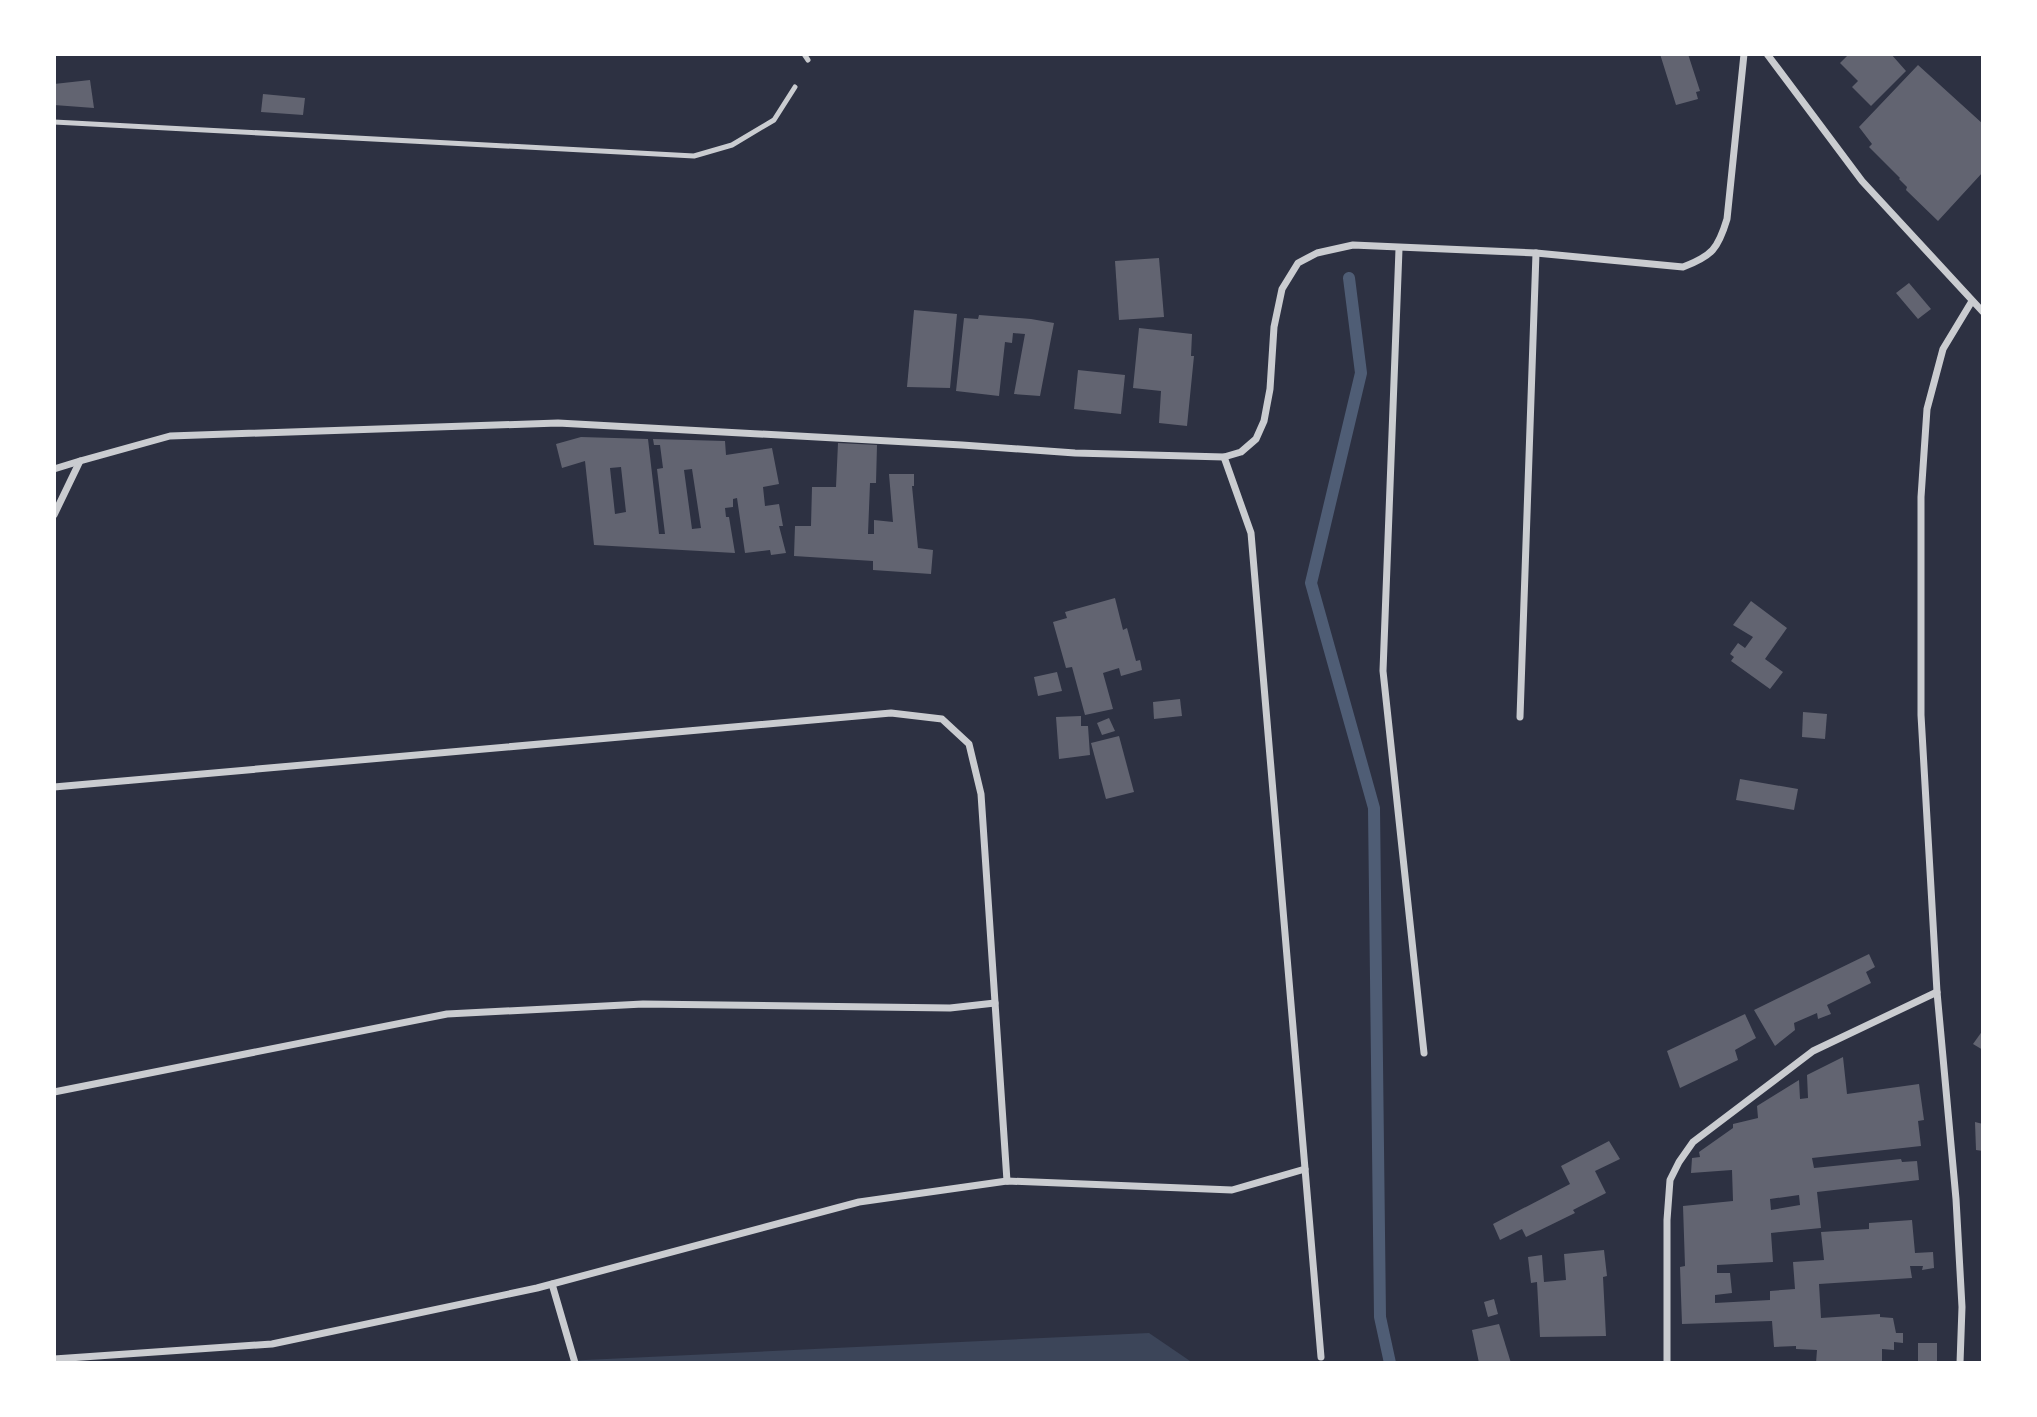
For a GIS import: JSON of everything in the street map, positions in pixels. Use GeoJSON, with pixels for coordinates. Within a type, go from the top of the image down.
{"type":"FeatureCollection","features":[{"type":"Feature","properties":{"kind":"street"},"geometry":{"type":"LineString","coordinates":[[54,469],[170,436],[558,423],[1088,454],[1224,457],[1241,452],[1256,439],[1264,421],[1270,389],[1274,327],[1282,289],[1298,263],[1317,253],[1353,245],[1536,253],[1683,267],[1706,258],[1721,239],[1727,219],[1744,54]]}},
{"type":"Feature","properties":{"kind":"street"},"geometry":{"type":"LineString","coordinates":[[1767,54],[1862,181],[1983,312]]}},
{"type":"Feature","properties":{"kind":"street"},"geometry":{"type":"LineString","coordinates":[[1399,248],[1383,671],[1424,1054]]}},
{"type":"Feature","properties":{"kind":"street"},"geometry":{"type":"LineString","coordinates":[[1520,717],[1536,253]]}},
{"type":"Feature","properties":{"kind":"street"},"geometry":{"type":"LineString","coordinates":[[1960,1363],[1962,1307],[1956,1199],[1937,992],[1921,715],[1921,497],[1927,409],[1942,349],[1972,301]]}},
{"type":"Feature","properties":{"kind":"street"},"geometry":{"type":"LineString","coordinates":[[1224,457],[1251,533],[1321,1357]]}},
{"type":"Feature","properties":{"kind":"street"},"geometry":{"type":"LineString","coordinates":[[54,516],[80,461]]}},
{"type":"Feature","properties":{"kind":"street"},"geometry":{"type":"LineString","coordinates":[[54,787],[891,713],[942,719],[969,744],[981,794],[1007,1181]]}},
{"type":"Feature","properties":{"kind":"street"},"geometry":{"type":"LineString","coordinates":[[1667,1363],[1667,1220],[1670,1181],[1693,1142],[1813,1052],[1937,992]]}},
{"type":"Feature","properties":{"kind":"street"},"geometry":{"type":"LineString","coordinates":[[54,1092],[447,1014],[643,1004],[950,1008],[995,1003]]}},
{"type":"Feature","properties":{"kind":"street"},"geometry":{"type":"LineString","coordinates":[[54,1359],[272,1344],[552,1284],[859,1202],[1007,1181],[1232,1189],[1305,1169]]}},
{"type":"Feature","properties":{"kind":"street"},"geometry":{"type":"LineString","coordinates":[[552,1284],[575,1363]]}},
{"type":"Feature","properties":{"kind":"lane"},"geometry":{"type":"LineString","coordinates":[[54,122],[694,156],[732,145],[774,120],[795,87]]}},
{"type":"Feature","properties":{"kind":"shaded area"},"geometry":{"type":"Polygon","coordinates":[[[1149,1333],[1193,1363],[522,1363],[1149,1333]]]}},
{"type":"Feature","properties":{"kind":"building"},"geometry":{"type":"Polygon","coordinates":[[[1660,54],[1688,54],[1700,91],[1696,92],[1698,99],[1676,105],[1660,54]]]}},
{"type":"Feature","properties":{"kind":"building"},"geometry":{"type":"Polygon","coordinates":[[[1849,54],[1891,54],[1906,71],[1871,106],[1852,87],[1858,81],[1840,63],[1849,54]]]}},
{"type":"Feature","properties":{"kind":"building"},"geometry":{"type":"Polygon","coordinates":[[[1918,65],[1983,124],[1983,172],[1938,221],[1906,190],[1907,187],[1900,178],[1869,147],[1872,144],[1859,127],[1918,65]]]}},
{"type":"Feature","properties":{"kind":"building"},"geometry":{"type":"Polygon","coordinates":[[[90,80],[94,108],[54,105],[54,84],[90,80]]]}},
{"type":"Feature","properties":{"kind":"building"},"geometry":{"type":"Polygon","coordinates":[[[263,94],[305,98],[303,115],[261,112],[263,94]]]}},
{"type":"Feature","properties":{"kind":"building"},"geometry":{"type":"Polygon","coordinates":[[[1159,258],[1164,317],[1119,320],[1115,261],[1159,258]]]}},
{"type":"Feature","properties":{"kind":"building"},"geometry":{"type":"Polygon","coordinates":[[[1909,283],[1931,309],[1918,319],[1896,293],[1909,283]]]}},
{"type":"Feature","properties":{"kind":"building"},"geometry":{"type":"Polygon","coordinates":[[[914,310],[957,314],[950,388],[907,387],[914,310]]]}},
{"type":"Feature","properties":{"kind":"building"},"geometry":{"type":"Polygon","coordinates":[[[979,315],[1054,323],[1040,396],[1014,394],[1025,334],[1013,333],[1012,343],[1005,342],[999,396],[956,391],[964,318],[978,319],[979,315]]]}},
{"type":"Feature","properties":{"kind":"building"},"geometry":{"type":"Polygon","coordinates":[[[1139,328],[1192,334],[1191,356],[1194,356],[1187,426],[1159,423],[1161,391],[1133,388],[1139,328]]]}},
{"type":"Feature","properties":{"kind":"building"},"geometry":{"type":"Polygon","coordinates":[[[1078,370],[1125,375],[1121,414],[1074,409],[1078,370]]]}},
{"type":"Feature","properties":{"kind":"building"},"geometry":{"type":"Polygon","coordinates":[[[581,437],[648,439],[659,534],[665,534],[657,469],[663,468],[660,445],[654,445],[653,439],[725,441],[726,455],[772,448],[779,484],[763,487],[765,506],[779,504],[783,526],[779,526],[786,553],[771,555],[770,550],[745,553],[737,498],[733,499],[733,507],[725,508],[735,553],[594,545],[585,461],[562,468],[556,444],[581,437]],[[621,467],[610,468],[615,514],[626,512],[621,467]],[[692,469],[684,470],[692,529],[701,528],[692,469]]]}},
{"type":"Feature","properties":{"kind":"building"},"geometry":{"type":"Polygon","coordinates":[[[838,443],[877,445],[876,483],[870,483],[868,534],[874,534],[874,520],[893,522],[889,474],[914,474],[912,486],[918,548],[933,550],[931,574],[873,570],[873,561],[794,556],[795,526],[811,526],[812,487],[836,487],[838,443]]]}},
{"type":"Feature","properties":{"kind":"building"},"geometry":{"type":"Polygon","coordinates":[[[1115,598],[1123,630],[1127,628],[1136,661],[1140,660],[1142,670],[1121,676],[1119,668],[1103,673],[1113,709],[1085,715],[1072,667],[1066,668],[1053,622],[1067,618],[1065,612],[1115,598]]]}},
{"type":"Feature","properties":{"kind":"building"},"geometry":{"type":"Polygon","coordinates":[[[1751,601],[1787,628],[1765,659],[1783,672],[1770,689],[1731,661],[1734,657],[1730,654],[1738,643],[1745,648],[1753,637],[1733,625],[1751,601]]]}},
{"type":"Feature","properties":{"kind":"building"},"geometry":{"type":"Polygon","coordinates":[[[1057,672],[1062,691],[1038,696],[1034,677],[1057,672]]]}},
{"type":"Feature","properties":{"kind":"building"},"geometry":{"type":"Polygon","coordinates":[[[1180,699],[1182,716],[1154,719],[1153,702],[1180,699]]]}},
{"type":"Feature","properties":{"kind":"building"},"geometry":{"type":"Polygon","coordinates":[[[1803,712],[1827,714],[1825,739],[1802,737],[1803,712]]]}},
{"type":"Feature","properties":{"kind":"building"},"geometry":{"type":"Polygon","coordinates":[[[1081,716],[1081,726],[1088,726],[1090,755],[1059,759],[1056,717],[1081,716]]]}},
{"type":"Feature","properties":{"kind":"building"},"geometry":{"type":"Polygon","coordinates":[[[1109,718],[1115,731],[1102,735],[1097,723],[1109,718]]]}},
{"type":"Feature","properties":{"kind":"building"},"geometry":{"type":"Polygon","coordinates":[[[1119,736],[1134,792],[1106,799],[1091,743],[1119,736]]]}},
{"type":"Feature","properties":{"kind":"building"},"geometry":{"type":"Polygon","coordinates":[[[1740,779],[1798,789],[1794,810],[1736,800],[1740,779]]]}},
{"type":"Feature","properties":{"kind":"building"},"geometry":{"type":"Polygon","coordinates":[[[1869,954],[1875,967],[1866,972],[1871,983],[1827,1005],[1831,1014],[1818,1019],[1817,1013],[1794,1023],[1795,1030],[1775,1046],[1754,1010],[1869,954]]]}},
{"type":"Feature","properties":{"kind":"building"},"geometry":{"type":"Polygon","coordinates":[[[1745,1014],[1756,1038],[1735,1050],[1738,1060],[1680,1088],[1667,1051],[1745,1014]]]}},
{"type":"Feature","properties":{"kind":"building"},"geometry":{"type":"Polygon","coordinates":[[[1983,1030],[1983,1050],[1973,1044],[1983,1030]]]}},
{"type":"Feature","properties":{"kind":"building"},"geometry":{"type":"Polygon","coordinates":[[[1843,1057],[1847,1094],[1919,1084],[1924,1120],[1918,1121],[1921,1146],[1812,1158],[1814,1168],[1901,1159],[1902,1162],[1917,1161],[1919,1180],[1817,1192],[1821,1228],[1771,1233],[1773,1262],[1717,1265],[1717,1273],[1730,1273],[1732,1293],[1715,1295],[1715,1303],[1770,1300],[1770,1291],[1795,1289],[1793,1262],[1824,1260],[1821,1232],[1869,1229],[1869,1223],[1912,1220],[1915,1253],[1933,1252],[1934,1268],[1922,1270],[1923,1266],[1910,1266],[1912,1278],[1819,1284],[1821,1318],[1880,1314],[1880,1317],[1893,1318],[1896,1333],[1903,1333],[1903,1343],[1894,1342],[1894,1350],[1882,1349],[1882,1363],[1816,1363],[1817,1350],[1796,1349],[1796,1346],[1774,1347],[1772,1321],[1682,1324],[1680,1267],[1685,1266],[1683,1206],[1733,1201],[1732,1170],[1691,1173],[1692,1158],[1700,1157],[1699,1152],[1733,1128],[1733,1124],[1758,1118],[1757,1106],[1799,1080],[1800,1099],[1808,1098],[1807,1075],[1843,1057]],[[1799,1195],[1770,1199],[1771,1210],[1800,1205],[1799,1195]]]}},
{"type":"Feature","properties":{"kind":"building"},"geometry":{"type":"Polygon","coordinates":[[[1975,1122],[1983,1124],[1983,1151],[1976,1150],[1975,1122]]]}},
{"type":"Feature","properties":{"kind":"building"},"geometry":{"type":"Polygon","coordinates":[[[1609,1141],[1620,1159],[1595,1171],[1606,1193],[1573,1210],[1575,1213],[1526,1237],[1522,1229],[1500,1240],[1493,1224],[1570,1184],[1561,1166],[1609,1141]]]}},
{"type":"Feature","properties":{"kind":"building"},"geometry":{"type":"Polygon","coordinates":[[[1604,1250],[1607,1276],[1603,1277],[1606,1336],[1540,1337],[1537,1282],[1531,1283],[1528,1257],[1542,1255],[1544,1282],[1566,1280],[1564,1254],[1604,1250]]]}},
{"type":"Feature","properties":{"kind":"building"},"geometry":{"type":"Polygon","coordinates":[[[1494,1299],[1498,1314],[1488,1317],[1484,1302],[1494,1299]]]}},
{"type":"Feature","properties":{"kind":"building"},"geometry":{"type":"Polygon","coordinates":[[[1499,1324],[1511,1363],[1479,1363],[1472,1330],[1499,1324]]]}},
{"type":"Feature","properties":{"kind":"building"},"geometry":{"type":"Polygon","coordinates":[[[1918,1343],[1937,1343],[1937,1363],[1918,1363],[1918,1343]]]}},
{"type":"Feature","properties":{"kind":"waterway"},"geometry":{"type":"LineString","coordinates":[[1349,278],[1361,373],[1311,583],[1374,808],[1380,1317],[1390,1363]]}}]}
